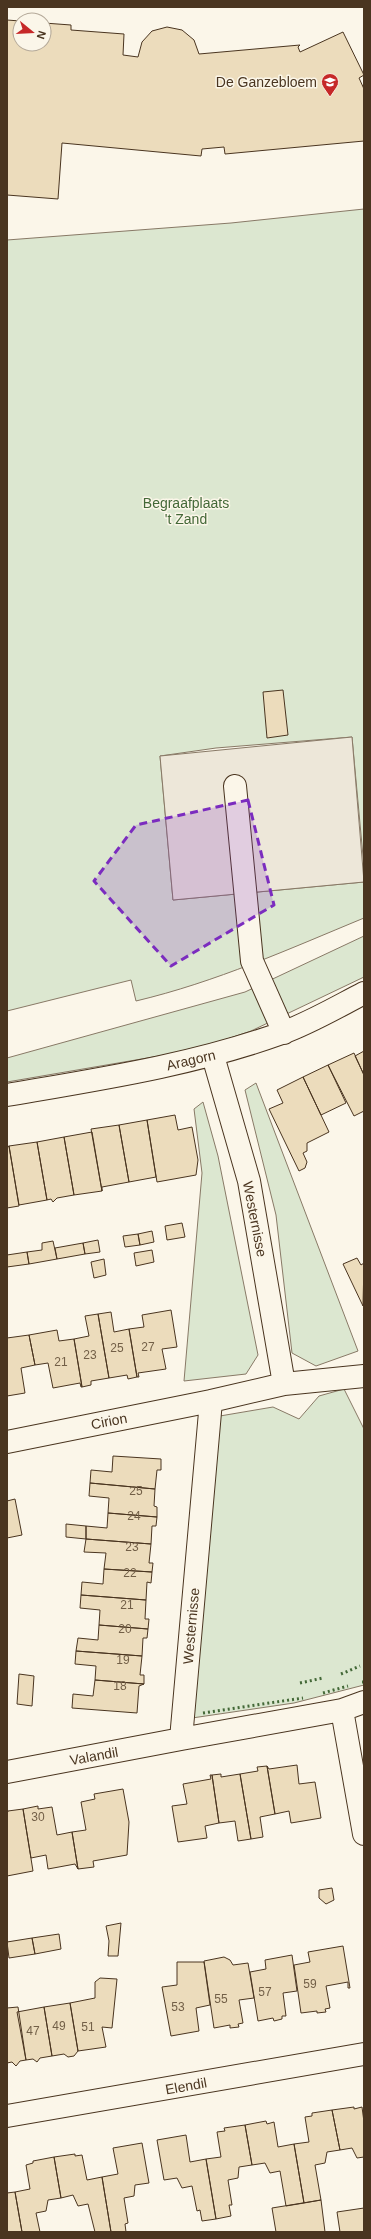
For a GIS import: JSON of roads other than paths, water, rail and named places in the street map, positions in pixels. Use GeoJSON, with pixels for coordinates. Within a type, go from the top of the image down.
{"type":"FeatureCollection","features":[{"type":"Feature","properties":{"kind":"street"},"geometry":{"type":"LineString","coordinates":[[235,786],[252,961],[284,1033]]}},
{"type":"Feature","properties":{"kind":"street","name":"Aragorn"},"geometry":{"type":"LineString","coordinates":[[7,1094],[131,1073],[213,1056],[284,1033],[364,994]]}},
{"type":"Feature","properties":{"kind":"street","name":"Westernisse"},"geometry":{"type":"LineString","coordinates":[[213,1056],[248,1181],[284,1384]]}},
{"type":"Feature","properties":{"kind":"street"},"geometry":{"type":"LineString","coordinates":[[211,1401],[284,1384],[364,1376]]}},
{"type":"Feature","properties":{"kind":"street","name":"Westernisse"},"geometry":{"type":"LineString","coordinates":[[181,1739],[211,1401]]}},
{"type":"Feature","properties":{"kind":"street","name":"Cirion"},"geometry":{"type":"LineString","coordinates":[[7,1442],[211,1401]]}},
{"type":"Feature","properties":{"kind":"street"},"geometry":{"type":"LineString","coordinates":[[181,1739],[342,1710],[364,1702]]}},
{"type":"Feature","properties":{"kind":"street"},"geometry":{"type":"LineString","coordinates":[[342,1710],[364,1834]]}},
{"type":"Feature","properties":{"kind":"street","name":"Valandil"},"geometry":{"type":"LineString","coordinates":[[7,1772],[181,1739]]}},
{"type":"Feature","properties":{"kind":"street","name":"Elendil"},"geometry":{"type":"LineString","coordinates":[[7,2116],[364,2054]]}},
{"type":"Feature","properties":{"kind":"place","name":"De Ganzebloem"},"geometry":{"type":"Point","coordinates":[330,97]}},
{"type":"Feature","properties":{"kind":"park label","name":"Begraafplaats 't Zand"},"geometry":{"type":"Point","coordinates":[186,512]}}]}
